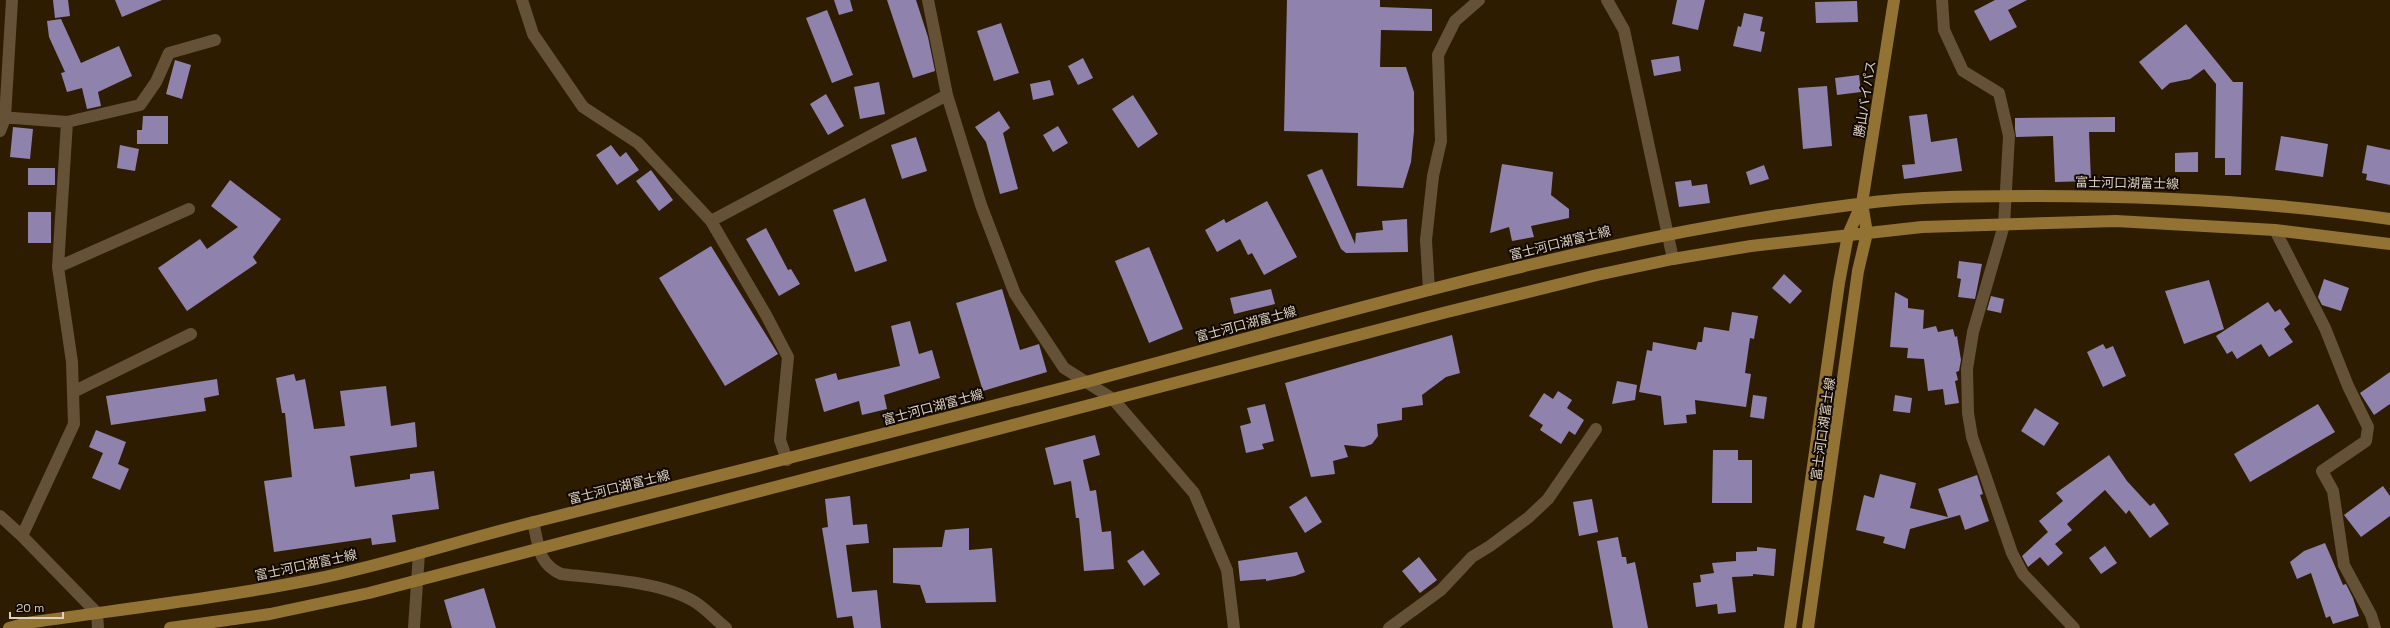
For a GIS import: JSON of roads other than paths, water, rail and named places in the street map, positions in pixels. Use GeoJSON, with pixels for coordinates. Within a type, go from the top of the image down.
{"type":"FeatureCollection","features":[{"type":"Feature","properties":{"kind":"main road","name":"勝山バイパス"},"geometry":{"type":"LineString","coordinates":[[1862,203],[1894,0]]}},
{"type":"Feature","properties":{"kind":"main road","name":"富士河口湖富士線"},"geometry":{"type":"LineString","coordinates":[[9,628],[27,623],[97,612],[269,588],[330,576],[533,522],[787,460],[1429,290],[1592,249],[1668,233],[1862,203],[2006,196],[2115,196],[2218,200],[2308,207],[2390,219]]}},
{"type":"Feature","properties":{"kind":"main road","name":"富士河口湖富士線"},"geometry":{"type":"LineString","coordinates":[[1808,628],[1858,271],[1867,233],[1862,203]]}},
{"type":"Feature","properties":{"kind":"main road","name":"富士河口湖富士線"},"geometry":{"type":"LineString","coordinates":[[1790,628],[1839,282],[1848,235],[1862,203]]}},
{"type":"Feature","properties":{"kind":"main road"},"geometry":{"type":"LineString","coordinates":[[170,628],[327,603],[1443,313],[1673,259],[1751,246],[1922,227],[2116,221],[2275,230],[2390,244]]}},
{"type":"Feature","properties":{"kind":"main road"},"geometry":{"type":"LineString","coordinates":[[0,627],[27,623]]}},
{"type":"Feature","properties":{"kind":"street"},"geometry":{"type":"LineString","coordinates":[[0,131],[12,0]]}},
{"type":"Feature","properties":{"kind":"street"},"geometry":{"type":"LineString","coordinates":[[522,0],[533,34],[583,107],[638,143],[711,221],[766,314],[788,356],[780,440],[787,460]]}},
{"type":"Feature","properties":{"kind":"street"},"geometry":{"type":"LineString","coordinates":[[928,0],[947,95],[981,205],[1015,294],[1064,368],[1087,381],[1113,399],[1194,493],[1228,570],[1234,628]]}},
{"type":"Feature","properties":{"kind":"street"},"geometry":{"type":"LineString","coordinates":[[1429,290],[1426,240],[1433,176],[1441,141],[1438,55],[1455,21],[1479,0]]}},
{"type":"Feature","properties":{"kind":"street"},"geometry":{"type":"LineString","coordinates":[[1607,0],[1624,30],[1673,259]]}},
{"type":"Feature","properties":{"kind":"street"},"geometry":{"type":"LineString","coordinates":[[1942,0],[1944,30],[1963,71],[1999,93],[2009,136],[2004,225],[1973,332],[1967,369],[1968,413],[1972,437],[2012,553],[2023,574],[2074,628]]}},
{"type":"Feature","properties":{"kind":"street"},"geometry":{"type":"LineString","coordinates":[[2,117],[66,122],[140,105],[156,82],[169,53],[215,40]]}},
{"type":"Feature","properties":{"kind":"street"},"geometry":{"type":"LineString","coordinates":[[711,221],[947,95]]}},
{"type":"Feature","properties":{"kind":"street"},"geometry":{"type":"LineString","coordinates":[[22,536],[74,424],[72,362],[58,267],[66,122]]}},
{"type":"Feature","properties":{"kind":"street"},"geometry":{"type":"LineString","coordinates":[[58,267],[189,209]]}},
{"type":"Feature","properties":{"kind":"street"},"geometry":{"type":"LineString","coordinates":[[2275,230],[2325,328],[2348,386],[2368,427],[2366,441],[2322,471],[2334,491],[2344,565],[2371,615],[2375,628]]}},
{"type":"Feature","properties":{"kind":"street"},"geometry":{"type":"LineString","coordinates":[[73,392],[190,334]]}},
{"type":"Feature","properties":{"kind":"street"},"geometry":{"type":"LineString","coordinates":[[1389,628],[1441,590],[1472,557],[1490,546],[1529,517],[1548,498],[1596,429]]}},
{"type":"Feature","properties":{"kind":"street"},"geometry":{"type":"LineString","coordinates":[[0,516],[22,536],[97,612],[98,628]]}},
{"type":"Feature","properties":{"kind":"street"},"geometry":{"type":"LineString","coordinates":[[533,522],[542,560],[549,569],[561,574],[647,586],[672,592],[696,602],[726,628]]}},
{"type":"Feature","properties":{"kind":"street"},"geometry":{"type":"LineString","coordinates":[[414,628],[415,581],[419,553]]}}]}
